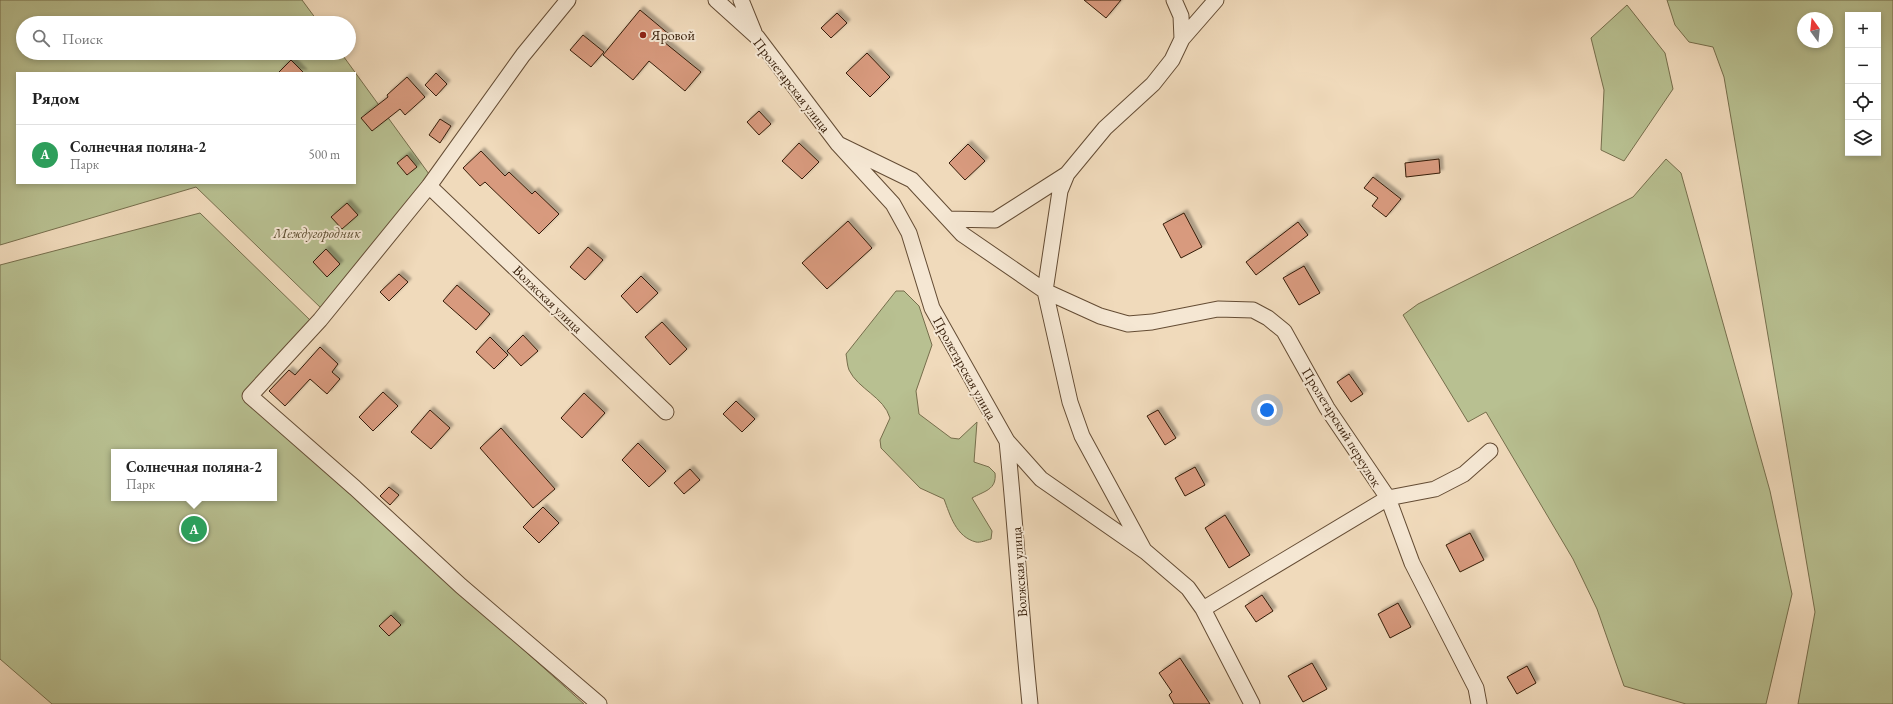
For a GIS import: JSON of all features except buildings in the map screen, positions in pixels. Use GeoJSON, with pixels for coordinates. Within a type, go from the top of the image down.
{"type":"FeatureCollection","features":[{"type":"Feature","properties":{"kind":"street"},"geometry":{"type":"LineString","coordinates":[[568,0],[523,55],[429,186],[320,320],[250,396],[355,488],[461,586],[599,704]]}},
{"type":"Feature","properties":{"kind":"street","name":"Пролетарская улица"},"geometry":{"type":"LineString","coordinates":[[716,0],[757,37],[838,144],[896,210],[909,233],[932,308],[1007,441],[1042,479],[1146,552],[1188,588],[1203,609],[1252,704]]}},
{"type":"Feature","properties":{"kind":"street"},"geometry":{"type":"LineString","coordinates":[[741,0],[757,37]]}},
{"type":"Feature","properties":{"kind":"street"},"geometry":{"type":"LineString","coordinates":[[1174,0],[1181,16],[1182,40]]}},
{"type":"Feature","properties":{"kind":"street"},"geometry":{"type":"LineString","coordinates":[[1146,552],[1082,436],[1070,402],[1045,291],[1060,191],[1067,174],[1105,128],[1153,84],[1172,60],[1182,40],[1216,0]]}},
{"type":"Feature","properties":{"kind":"street","name":"Пролетарский переулок"},"geometry":{"type":"LineString","coordinates":[[838,144],[912,180],[962,234],[1045,291],[1100,316],[1128,324],[1152,322],[1218,309],[1253,310],[1268,318],[1284,331],[1327,408],[1388,498],[1412,563],[1476,688],[1479,704]]}},
{"type":"Feature","properties":{"kind":"street"},"geometry":{"type":"LineString","coordinates":[[949,219],[995,220],[1067,174]]}},
{"type":"Feature","properties":{"kind":"street","name":"Волжская улица"},"geometry":{"type":"LineString","coordinates":[[429,186],[666,412]]}},
{"type":"Feature","properties":{"kind":"street","name":"Волжская улица"},"geometry":{"type":"LineString","coordinates":[[1007,441],[1016,524],[1023,638],[1030,704]]}},
{"type":"Feature","properties":{"kind":"street"},"geometry":{"type":"LineString","coordinates":[[1203,609],[1388,498],[1435,489],[1464,474],[1490,451]]}},
{"type":"Feature","properties":{"kind":"green space","name":"Междугородник"},"geometry":{"type":"Polygon","coordinates":[[[0,0],[302,0],[314,16],[16,16],[16,60],[346,60],[355,72],[16,72],[16,184],[356,184],[356,74],[429,174],[322,309],[196,187],[0,245],[0,0]]]}},
{"type":"Feature","properties":{"kind":"green space"},"geometry":{"type":"Polygon","coordinates":[[[1667,0],[1893,0],[1893,704],[1798,704],[1815,612],[1724,77],[1713,47],[1689,42],[1675,25],[1667,0]]]}},
{"type":"Feature","properties":{"kind":"green space"},"geometry":{"type":"Polygon","coordinates":[[[1627,5],[1665,53],[1673,89],[1624,161],[1601,150],[1604,90],[1591,38],[1627,5]]]}},
{"type":"Feature","properties":{"kind":"green space"},"geometry":{"type":"Polygon","coordinates":[[[1666,159],[1681,173],[1770,491],[1792,594],[1766,704],[1686,704],[1624,686],[1597,609],[1573,559],[1486,412],[1468,422],[1403,315],[1418,304],[1633,197],[1666,159]]]}},
{"type":"Feature","properties":{"kind":"green space"},"geometry":{"type":"Polygon","coordinates":[[[200,213],[311,321],[244,399],[584,704],[52,704],[0,659],[0,265],[200,213]]]}},
{"type":"Feature","properties":{"kind":"green space"},"geometry":{"type":"Polygon","coordinates":[[[896,291],[904,291],[919,306],[932,345],[916,391],[919,414],[951,438],[959,439],[977,422],[974,462],[989,467],[995,473],[995,479],[992,487],[972,498],[992,531],[991,539],[976,542],[963,535],[955,525],[944,499],[920,488],[881,448],[880,440],[890,418],[882,404],[858,383],[849,370],[846,354],[896,291]]]}},
{"type":"Feature","properties":{"kind":"place","name":"Яровой"},"geometry":{"type":"Point","coordinates":[643,35]}},
{"type":"Feature","properties":{"kind":"place","name":"Солнечная поляна-2"},"geometry":{"type":"Point","coordinates":[194,529]}}]}
